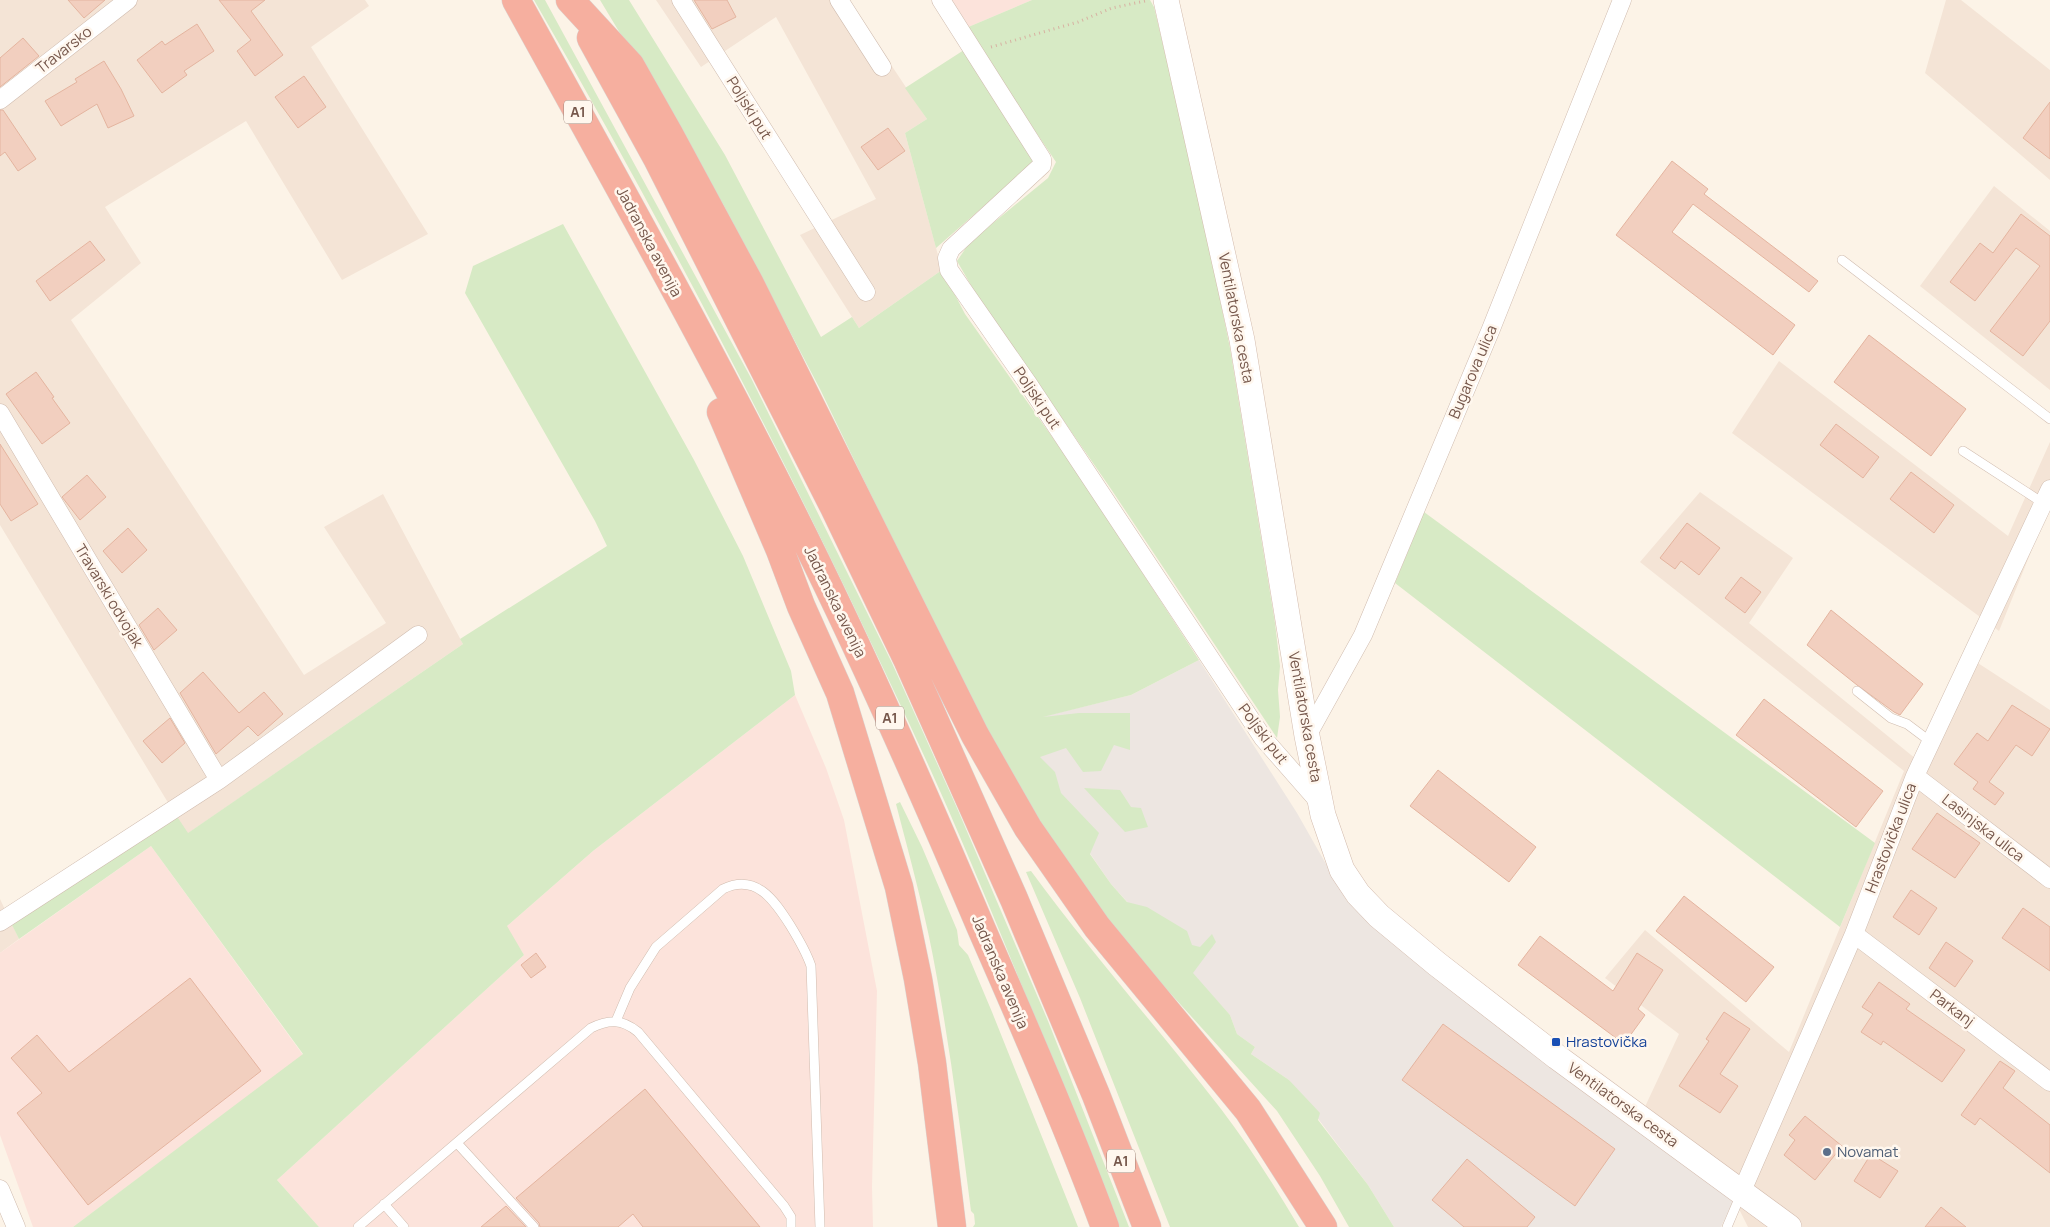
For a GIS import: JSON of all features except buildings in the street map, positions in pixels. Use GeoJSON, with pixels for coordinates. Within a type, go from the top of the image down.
{"type":"FeatureCollection","features":[{"type":"Feature","properties":{"kind":"highway","name":"Jadranska avenija"},"geometry":{"type":"LineString","coordinates":[[516,0],[641,225],[803,535],[867,668],[934,817],[1076,1148],[1105,1227]]}},
{"type":"Feature","properties":{"kind":"highway"},"geometry":{"type":"LineString","coordinates":[[570,0],[630,65],[669,134],[750,284],[975,735],[1028,828],[1097,927],[1248,1110],[1323,1227]]}},
{"type":"Feature","properties":{"kind":"highway","name":"A1"},"geometry":{"type":"LineString","coordinates":[[570,0],[657,158],[834,507],[908,661],[1014,899],[1096,1095],[1147,1227]]}},
{"type":"Feature","properties":{"kind":"highway"},"geometry":{"type":"LineString","coordinates":[[641,225],[780,550],[801,606],[840,693],[856,742],[899,888],[918,979],[932,1063],[952,1227]]}},
{"type":"Feature","properties":{"kind":"main road","name":"Ventilatorska cesta"},"geometry":{"type":"LineString","coordinates":[[1166,0],[1242,340],[1307,736],[1320,803],[1342,870],[1358,894],[1379,916],[1437,964],[1556,1056],[1789,1227]]}},
{"type":"Feature","properties":{"kind":"street","name":"Travarsko"},"geometry":{"type":"LineString","coordinates":[[0,100],[128,0]]}},
{"type":"Feature","properties":{"kind":"street","name":"Poljski put"},"geometry":{"type":"LineString","coordinates":[[681,0],[866,292]]}},
{"type":"Feature","properties":{"kind":"street"},"geometry":{"type":"LineString","coordinates":[[839,0],[882,67]]}},
{"type":"Feature","properties":{"kind":"street","name":"Poljski put"},"geometry":{"type":"LineString","coordinates":[[941,0],[1042,160],[1042,165],[951,249],[947,258],[950,270],[1029,385],[1263,738],[1320,803]]}},
{"type":"Feature","properties":{"kind":"street","name":"Bugarova ulica"},"geometry":{"type":"LineString","coordinates":[[1307,736],[1362,635],[1491,329],[1622,0]]}},
{"type":"Feature","properties":{"kind":"street","name":"Travarski odvojak"},"geometry":{"type":"LineString","coordinates":[[0,413],[219,780]]}},
{"type":"Feature","properties":{"kind":"street","name":"Hrastovička ulica"},"geometry":{"type":"LineString","coordinates":[[1742,1191],[1854,934],[1915,776],[2047,496]]}},
{"type":"Feature","properties":{"kind":"street"},"geometry":{"type":"LineString","coordinates":[[0,922],[219,780],[418,635]]}},
{"type":"Feature","properties":{"kind":"street","name":"Lasinjska ulica"},"geometry":{"type":"LineString","coordinates":[[1915,776],[2050,879]]}},
{"type":"Feature","properties":{"kind":"street","name":"Parkanj"},"geometry":{"type":"LineString","coordinates":[[1854,934],[2050,1082]]}},
{"type":"Feature","properties":{"kind":"street"},"geometry":{"type":"LineString","coordinates":[[0,1189],[16,1227]]}},
{"type":"Feature","properties":{"kind":"lane"},"geometry":{"type":"LineString","coordinates":[[1842,260],[2050,419]]}},
{"type":"Feature","properties":{"kind":"lane"},"geometry":{"type":"LineString","coordinates":[[1963,451],[2047,496]]}},
{"type":"Feature","properties":{"kind":"lane"},"geometry":{"type":"LineString","coordinates":[[1856,691],[1891,718],[1907,724],[1931,742]]}},
{"type":"Feature","properties":{"kind":"lane"},"geometry":{"type":"LineString","coordinates":[[616,1021],[630,988],[656,947],[723,889],[732,885],[743,885],[756,888],[774,900],[806,950],[811,966],[820,1227]]}},
{"type":"Feature","properties":{"kind":"lane"},"geometry":{"type":"LineString","coordinates":[[358,1227],[591,1028],[604,1021],[616,1021],[629,1024],[638,1032],[784,1206],[790,1217],[790,1227]]}},
{"type":"Feature","properties":{"kind":"lane"},"geometry":{"type":"LineString","coordinates":[[457,1143],[534,1227]]}},
{"type":"Feature","properties":{"kind":"lane"},"geometry":{"type":"LineString","coordinates":[[1727,1227],[1742,1191]]}},
{"type":"Feature","properties":{"kind":"lane"},"geometry":{"type":"LineString","coordinates":[[384,1204],[404,1227]]}},
{"type":"Feature","properties":{"kind":"path"},"geometry":{"type":"LineString","coordinates":[[970,45],[994,47],[1078,22],[1112,8],[1148,0]]}},
{"type":"Feature","properties":{"kind":"shaded area"},"geometry":{"type":"Polygon","coordinates":[[[0,0],[365,0],[369,6],[311,47],[428,234],[342,280],[246,121],[105,207],[141,263],[71,320],[304,675],[386,623],[324,527],[383,494],[463,644],[187,834],[0,525],[0,0]]]}},
{"type":"Feature","properties":{"kind":"shaded area"},"geometry":{"type":"Polygon","coordinates":[[[656,0],[848,0],[927,119],[905,133],[942,270],[859,328],[800,235],[876,199],[776,17],[701,67],[656,0]]]}},
{"type":"Feature","properties":{"kind":"shaded area"},"geometry":{"type":"Polygon","coordinates":[[[949,0],[1032,0],[966,28],[949,0]]]}},
{"type":"Feature","properties":{"kind":"shaded area"},"geometry":{"type":"Polygon","coordinates":[[[1946,0],[1961,0],[2050,70],[2050,180],[1925,73],[1946,0]]]}},
{"type":"Feature","properties":{"kind":"shaded area"},"geometry":{"type":"Polygon","coordinates":[[[1994,186],[2050,231],[2050,390],[1920,286],[1994,186]]]}},
{"type":"Feature","properties":{"kind":"shaded area"},"geometry":{"type":"Polygon","coordinates":[[[1779,361],[2008,536],[2050,442],[2050,505],[1999,631],[1732,433],[1779,361]]]}},
{"type":"Feature","properties":{"kind":"shaded area"},"geometry":{"type":"Polygon","coordinates":[[[1700,492],[1793,558],[1749,623],[1916,759],[1964,654],[2050,710],[2050,1227],[1748,1227],[1734,1199],[1636,1126],[1679,1034],[1605,978],[1645,930],[1789,1052],[1904,771],[1640,562],[1700,492]]]}},
{"type":"Feature","properties":{"kind":"shaded area"},"geometry":{"type":"Polygon","coordinates":[[[1199,660],[1297,813],[1347,901],[1383,934],[1734,1199],[1721,1227],[1394,1227],[1368,1185],[1289,1080],[1251,1054],[1255,1047],[1237,1034],[1230,1015],[1111,884],[1039,779],[1037,718],[1131,695],[1199,660]]]}},
{"type":"Feature","properties":{"kind":"shaded area"},"geometry":{"type":"Polygon","coordinates":[[[795,695],[826,768],[844,820],[877,991],[872,1187],[873,1227],[319,1227],[277,1180],[524,955],[506,927],[593,851],[795,695]]]}},
{"type":"Feature","properties":{"kind":"shaded area"},"geometry":{"type":"Polygon","coordinates":[[[151,846],[303,1055],[73,1227],[33,1227],[0,1135],[0,953],[151,846]]]}},
{"type":"Feature","properties":{"kind":"shaded area"},"geometry":{"type":"Polygon","coordinates":[[[0,899],[19,939],[0,953],[0,899]]]}},
{"type":"Feature","properties":{"kind":"green space"},"geometry":{"type":"Polygon","coordinates":[[[534,0],[545,0],[751,378],[892,663],[957,808],[1048,1021],[1129,1227],[1118,1227],[948,809],[847,592],[735,367],[657,219],[534,0]]]}},
{"type":"Feature","properties":{"kind":"green space"},"geometry":{"type":"Polygon","coordinates":[[[600,0],[629,0],[725,155],[821,337],[852,317],[859,328],[942,270],[965,314],[1077,472],[1199,660],[1131,695],[1043,717],[1079,713],[1130,713],[1130,750],[1114,745],[1101,771],[1083,772],[1066,748],[1040,757],[1055,772],[1061,793],[1099,833],[1090,854],[1111,884],[1127,902],[1147,907],[1187,931],[1192,945],[1200,947],[1212,934],[1216,942],[1193,973],[1230,1015],[1237,1034],[1255,1047],[1251,1054],[1289,1080],[1320,1113],[1318,1120],[1368,1185],[1394,1227],[1349,1227],[1320,1176],[1277,1111],[1123,941],[1042,828],[987,736],[820,389],[723,204],[600,0]]]}},
{"type":"Feature","properties":{"kind":"green space"},"geometry":{"type":"Polygon","coordinates":[[[1032,0],[1150,0],[1154,7],[1196,183],[1230,348],[1275,623],[1280,666],[1278,690],[1280,717],[1277,738],[1111,489],[976,294],[957,261],[970,242],[1048,178],[1056,162],[966,28],[1032,0]]]}},
{"type":"Feature","properties":{"kind":"green space"},"geometry":{"type":"Polygon","coordinates":[[[964,50],[1034,159],[1031,165],[936,248],[905,133],[927,119],[905,88],[964,50]]]}},
{"type":"Feature","properties":{"kind":"green space"},"geometry":{"type":"Polygon","coordinates":[[[563,224],[694,460],[743,556],[791,671],[795,695],[593,851],[507,926],[524,955],[277,1180],[319,1227],[73,1227],[303,1054],[151,846],[19,939],[11,923],[176,815],[188,833],[463,644],[460,639],[607,546],[595,521],[465,293],[473,266],[563,224]]]}},
{"type":"Feature","properties":{"kind":"green space"},"geometry":{"type":"Polygon","coordinates":[[[1424,512],[1875,843],[1840,927],[1395,583],[1424,512]]]}},
{"type":"Feature","properties":{"kind":"green space"},"geometry":{"type":"Polygon","coordinates":[[[1084,788],[1120,790],[1131,807],[1141,808],[1148,827],[1125,832],[1084,788]]]}},
{"type":"Feature","properties":{"kind":"green space"},"geometry":{"type":"Polygon","coordinates":[[[900,802],[922,847],[957,930],[959,945],[968,955],[992,1012],[1078,1227],[973,1227],[975,1224],[974,1214],[971,1211],[956,1094],[942,1007],[924,912],[896,804],[900,802]]]}},
{"type":"Feature","properties":{"kind":"green space"},"geometry":{"type":"Polygon","coordinates":[[[1031,871],[1077,932],[1221,1109],[1262,1167],[1299,1227],[1170,1227],[1080,998],[1026,872],[1031,871]]]}},
{"type":"Feature","properties":{"kind":"place","name":"Hrastovička"},"geometry":{"type":"Point","coordinates":[1556,1042]}},
{"type":"Feature","properties":{"kind":"place","name":"Novamat"},"geometry":{"type":"Point","coordinates":[1827,1152]}}]}
